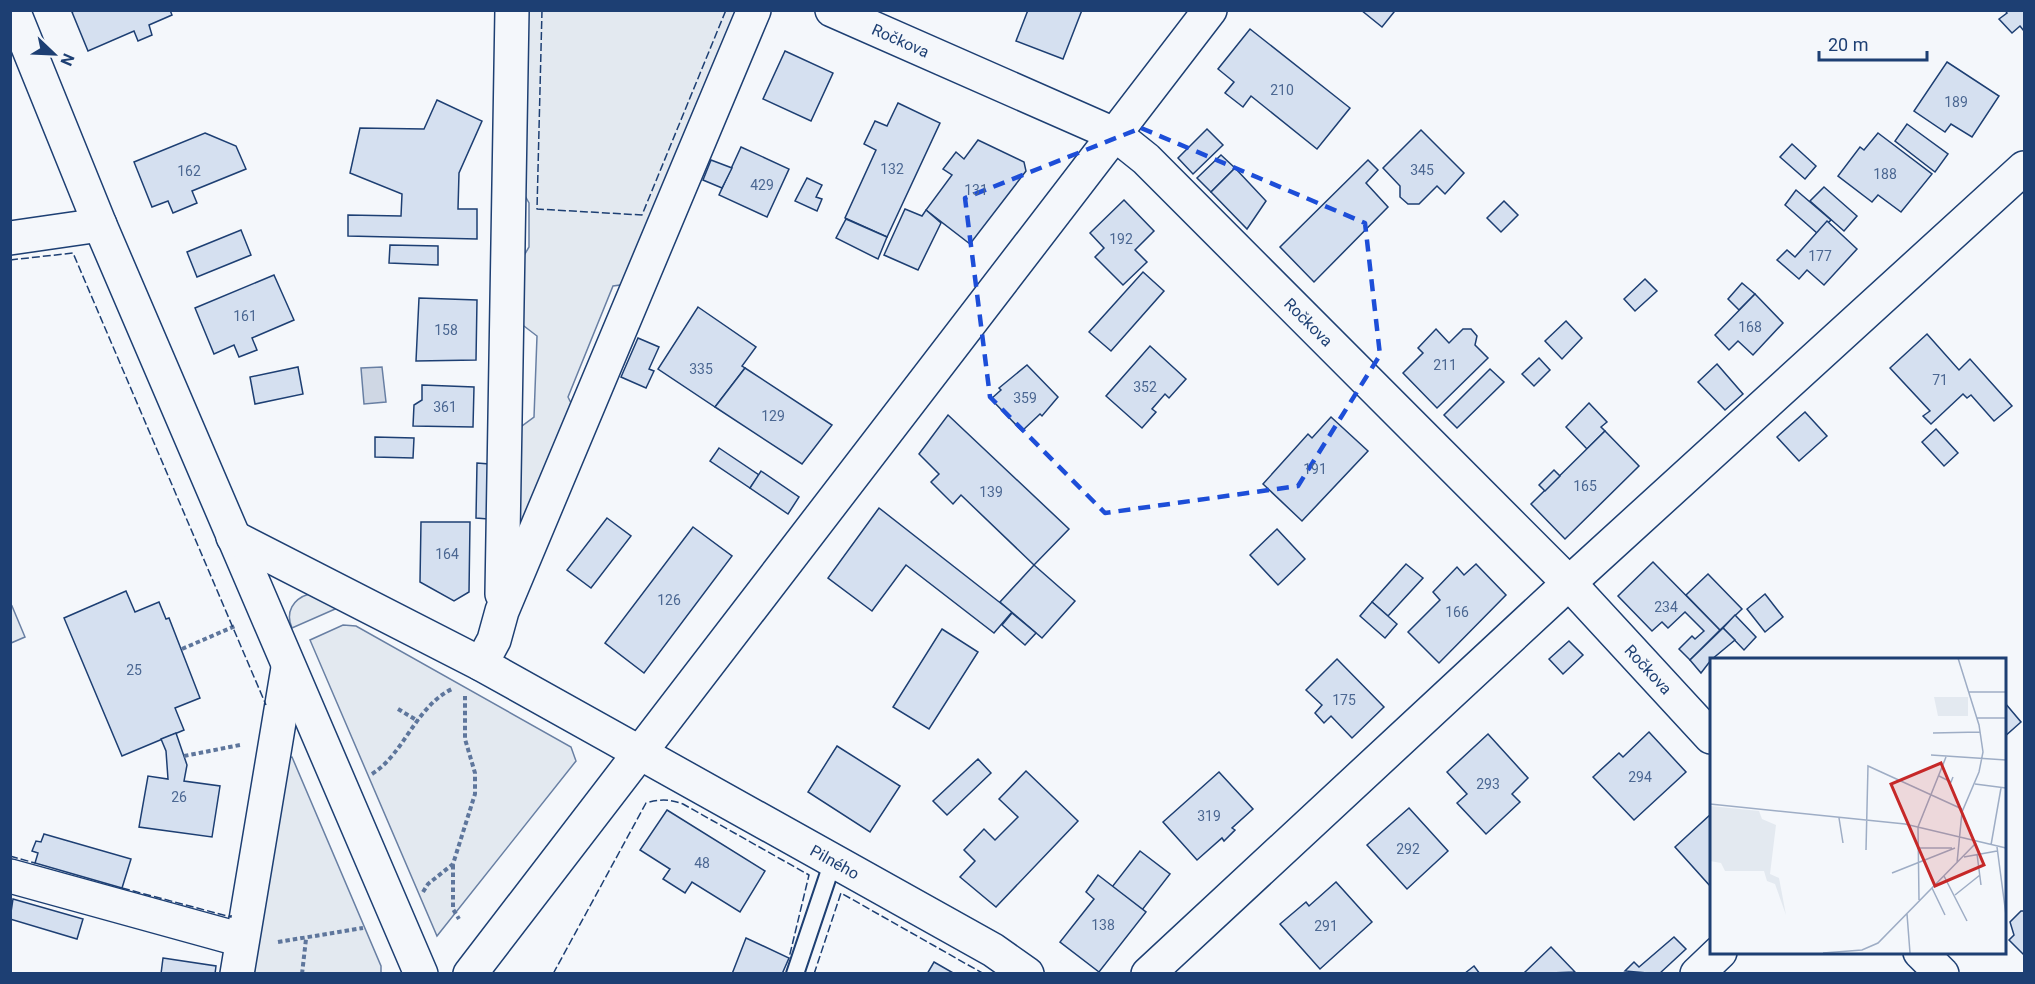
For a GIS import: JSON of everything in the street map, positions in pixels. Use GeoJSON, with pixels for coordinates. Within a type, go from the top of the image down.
{"type":"FeatureCollection","features":[{"type":"Feature","properties":{"kind":"street"},"geometry":{"type":"LineString","coordinates":[[13,10],[100,225],[232,537],[421,974]]}},
{"type":"Feature","properties":{"kind":"street"},"geometry":{"type":"LineString","coordinates":[[502,610],[512,10]]}},
{"type":"Feature","properties":{"kind":"street"},"geometry":{"type":"LineString","coordinates":[[473,677],[494,640],[502,610],[754,10]]}},
{"type":"Feature","properties":{"kind":"street","name":"Ročkova"},"geometry":{"type":"LineString","coordinates":[[832,10],[1116,135],[1146,159],[1569,583],[1710,736]]}},
{"type":"Feature","properties":{"kind":"street"},"geometry":{"type":"LineString","coordinates":[[470,974],[1210,10]]}},
{"type":"Feature","properties":{"kind":"street"},"geometry":{"type":"LineString","coordinates":[[1148,974],[1569,583],[2025,168]]}},
{"type":"Feature","properties":{"kind":"street"},"geometry":{"type":"LineString","coordinates":[[10,238],[100,225]]}},
{"type":"Feature","properties":{"kind":"street","name":"Pilného"},"geometry":{"type":"LineString","coordinates":[[232,537],[473,677],[641,752],[993,950],[1027,974]]}},
{"type":"Feature","properties":{"kind":"street"},"geometry":{"type":"LineString","coordinates":[[237,974],[288,668]]}},
{"type":"Feature","properties":{"kind":"street"},"geometry":{"type":"LineString","coordinates":[[10,876],[242,940]]}},
{"type":"Feature","properties":{"kind":"street"},"geometry":{"type":"LineString","coordinates":[[1697,974],[1718,954]]}},
{"type":"Feature","properties":{"kind":"street"},"geometry":{"type":"LineString","coordinates":[[1922,954],[1942,974]]}},
{"type":"Feature","properties":{"kind":"lane"},"geometry":{"type":"LineString","coordinates":[[795,974],[833,861]]}},
{"type":"Feature","properties":{"kind":"path"},"geometry":{"type":"LineString","coordinates":[[182,649],[241,624]]}},
{"type":"Feature","properties":{"kind":"path"},"geometry":{"type":"LineString","coordinates":[[459,920],[453,909],[453,864],[475,794],[475,773],[465,738],[473,677]]}},
{"type":"Feature","properties":{"kind":"path"},"geometry":{"type":"LineString","coordinates":[[363,780],[378,770],[430,704],[456,687]]}},
{"type":"Feature","properties":{"kind":"path"},"geometry":{"type":"LineString","coordinates":[[398,709],[418,721]]}},
{"type":"Feature","properties":{"kind":"path"},"geometry":{"type":"LineString","coordinates":[[184,756],[249,743]]}},
{"type":"Feature","properties":{"kind":"path"},"geometry":{"type":"LineString","coordinates":[[422,894],[428,884],[453,864]]}},
{"type":"Feature","properties":{"kind":"path"},"geometry":{"type":"LineString","coordinates":[[242,940],[261,944],[306,939],[371,926]]}},
{"type":"Feature","properties":{"kind":"path"},"geometry":{"type":"LineString","coordinates":[[302,974],[306,939]]}},
{"type":"Feature","properties":{"kind":"highlighted area"},"geometry":{"type":"Polygon","coordinates":[[[1141,128],[1365,223],[1380,355],[1298,486],[1105,513],[990,397],[965,198],[1141,128]]]}},
{"type":"Feature","properties":{"kind":"shaded area"},"geometry":{"type":"Polygon","coordinates":[[[528,11],[741,11],[628,284],[613,286],[568,397],[575,411],[528,523],[516,523],[518,429],[534,417],[537,336],[520,323],[522,259],[529,247],[529,203],[524,194],[528,11]]]}},
{"type":"Feature","properties":{"kind":"shaded area"},"geometry":{"type":"Polygon","coordinates":[[[382,367],[386,402],[364,404],[361,368],[382,367]]]}},
{"type":"Feature","properties":{"kind":"shaded area"},"geometry":{"type":"Polygon","coordinates":[[[309,594],[342,606],[292,628],[289,617],[292,607],[299,599],[309,594]]]}},
{"type":"Feature","properties":{"kind":"shaded area"},"geometry":{"type":"Polygon","coordinates":[[[11,607],[25,637],[11,643],[11,607]]]}},
{"type":"Feature","properties":{"kind":"shaded area"},"geometry":{"type":"Polygon","coordinates":[[[343,625],[356,626],[571,747],[576,761],[437,936],[310,640],[343,625]]]}},
{"type":"Feature","properties":{"kind":"shaded area"},"geometry":{"type":"Polygon","coordinates":[[[292,757],[381,966],[381,973],[248,974],[282,759],[292,757]]]}},
{"type":"Feature","properties":{"kind":"building"},"geometry":{"type":"Polygon","coordinates":[[[76,10],[170,10],[172,15],[149,25],[152,35],[138,41],[134,31],[88,51],[72,12],[76,10]]]}},
{"type":"Feature","properties":{"kind":"building"},"geometry":{"type":"Polygon","coordinates":[[[1028,10],[1082,10],[1063,59],[1016,41],[1028,10]]]}},
{"type":"Feature","properties":{"kind":"building"},"geometry":{"type":"Polygon","coordinates":[[[1361,10],[1392,10],[1394,12],[1382,27],[1361,10]]]}},
{"type":"Feature","properties":{"kind":"building"},"geometry":{"type":"Polygon","coordinates":[[[2005,10],[2024,10],[2024,31],[2020,26],[2012,33],[1999,19],[2007,13],[2005,10]]]}},
{"type":"Feature","properties":{"kind":"building"},"geometry":{"type":"Polygon","coordinates":[[[1250,29],[1350,108],[1317,149],[1251,96],[1243,107],[1225,93],[1234,82],[1218,69],[1250,29]]]}},
{"type":"Feature","properties":{"kind":"building"},"geometry":{"type":"Polygon","coordinates":[[[785,51],[833,73],[811,121],[763,99],[785,51]]]}},
{"type":"Feature","properties":{"kind":"building"},"geometry":{"type":"Polygon","coordinates":[[[1947,62],[1999,96],[1972,137],[1951,124],[1945,132],[1914,111],[1947,62]]]}},
{"type":"Feature","properties":{"kind":"building"},"geometry":{"type":"Polygon","coordinates":[[[437,100],[482,121],[459,173],[458,209],[477,209],[477,239],[348,236],[348,215],[401,216],[402,194],[350,173],[360,128],[424,129],[437,100]]]}},
{"type":"Feature","properties":{"kind":"building"},"geometry":{"type":"Polygon","coordinates":[[[898,103],[940,123],[887,237],[845,218],[876,150],[864,144],[875,121],[887,126],[898,103]]]}},
{"type":"Feature","properties":{"kind":"building"},"geometry":{"type":"Polygon","coordinates":[[[1907,124],[1948,154],[1935,172],[1895,141],[1907,124]]]}},
{"type":"Feature","properties":{"kind":"building"},"geometry":{"type":"Polygon","coordinates":[[[1207,129],[1223,145],[1193,174],[1178,158],[1207,129]]]}},
{"type":"Feature","properties":{"kind":"building"},"geometry":{"type":"Polygon","coordinates":[[[1421,130],[1464,173],[1445,194],[1437,186],[1419,204],[1408,204],[1400,197],[1400,186],[1383,168],[1421,130]]]}},
{"type":"Feature","properties":{"kind":"building"},"geometry":{"type":"Polygon","coordinates":[[[205,133],[236,146],[246,169],[192,191],[197,203],[173,213],[168,201],[152,207],[134,162],[205,133]]]}},
{"type":"Feature","properties":{"kind":"building"},"geometry":{"type":"Polygon","coordinates":[[[1878,133],[1932,174],[1901,212],[1878,195],[1872,202],[1838,176],[1860,147],[1864,150],[1878,133]]]}},
{"type":"Feature","properties":{"kind":"building"},"geometry":{"type":"Polygon","coordinates":[[[978,140],[1024,162],[1026,171],[970,244],[926,210],[952,175],[943,169],[956,152],[964,159],[978,140]]]}},
{"type":"Feature","properties":{"kind":"building"},"geometry":{"type":"Polygon","coordinates":[[[1792,144],[1816,166],[1805,179],[1780,157],[1792,144]]]}},
{"type":"Feature","properties":{"kind":"building"},"geometry":{"type":"Polygon","coordinates":[[[741,147],[789,169],[767,217],[719,195],[741,147]]]}},
{"type":"Feature","properties":{"kind":"building"},"geometry":{"type":"Polygon","coordinates":[[[1221,155],[1235,168],[1211,192],[1197,178],[1221,155]]]}},
{"type":"Feature","properties":{"kind":"building"},"geometry":{"type":"Polygon","coordinates":[[[711,160],[732,168],[722,188],[703,180],[711,160]]]}},
{"type":"Feature","properties":{"kind":"building"},"geometry":{"type":"Polygon","coordinates":[[[1368,160],[1378,170],[1366,183],[1388,207],[1314,282],[1280,247],[1368,160]]]}},
{"type":"Feature","properties":{"kind":"building"},"geometry":{"type":"Polygon","coordinates":[[[1235,168],[1266,201],[1247,229],[1211,192],[1235,168]]]}},
{"type":"Feature","properties":{"kind":"building"},"geometry":{"type":"Polygon","coordinates":[[[807,178],[822,185],[816,197],[822,199],[817,211],[795,201],[807,178]]]}},
{"type":"Feature","properties":{"kind":"building"},"geometry":{"type":"Polygon","coordinates":[[[1824,187],[1857,216],[1844,231],[1810,201],[1824,187]]]}},
{"type":"Feature","properties":{"kind":"building"},"geometry":{"type":"Polygon","coordinates":[[[1796,190],[1831,220],[1817,233],[1785,205],[1796,190]]]}},
{"type":"Feature","properties":{"kind":"building"},"geometry":{"type":"Polygon","coordinates":[[[1124,200],[1154,231],[1135,250],[1147,262],[1123,285],[1095,257],[1104,248],[1090,233],[1124,200]]]}},
{"type":"Feature","properties":{"kind":"building"},"geometry":{"type":"Polygon","coordinates":[[[1504,201],[1518,215],[1501,232],[1487,218],[1504,201]]]}},
{"type":"Feature","properties":{"kind":"building"},"geometry":{"type":"Polygon","coordinates":[[[905,209],[922,216],[926,210],[941,223],[918,270],[884,255],[905,209]]]}},
{"type":"Feature","properties":{"kind":"building"},"geometry":{"type":"Polygon","coordinates":[[[846,219],[887,237],[878,259],[836,238],[846,219]]]}},
{"type":"Feature","properties":{"kind":"building"},"geometry":{"type":"Polygon","coordinates":[[[1827,221],[1857,249],[1824,285],[1807,270],[1799,279],[1777,260],[1787,250],[1795,257],[1827,221]]]}},
{"type":"Feature","properties":{"kind":"building"},"geometry":{"type":"Polygon","coordinates":[[[241,230],[251,255],[197,277],[187,252],[241,230]]]}},
{"type":"Feature","properties":{"kind":"building"},"geometry":{"type":"Polygon","coordinates":[[[390,245],[438,246],[438,265],[389,263],[390,245]]]}},
{"type":"Feature","properties":{"kind":"building"},"geometry":{"type":"Polygon","coordinates":[[[1143,272],[1164,291],[1111,351],[1089,332],[1143,272]]]}},
{"type":"Feature","properties":{"kind":"building"},"geometry":{"type":"Polygon","coordinates":[[[274,275],[294,320],[252,338],[257,350],[239,357],[234,345],[214,354],[195,308],[274,275]]]}},
{"type":"Feature","properties":{"kind":"building"},"geometry":{"type":"Polygon","coordinates":[[[1645,279],[1657,291],[1635,311],[1624,299],[1645,279]]]}},
{"type":"Feature","properties":{"kind":"building"},"geometry":{"type":"Polygon","coordinates":[[[1742,283],[1755,294],[1739,310],[1728,299],[1742,283]]]}},
{"type":"Feature","properties":{"kind":"building"},"geometry":{"type":"Polygon","coordinates":[[[1755,294],[1783,323],[1753,355],[1738,341],[1729,350],[1715,335],[1755,294]]]}},
{"type":"Feature","properties":{"kind":"building"},"geometry":{"type":"Polygon","coordinates":[[[419,298],[477,300],[476,360],[416,361],[419,298]]]}},
{"type":"Feature","properties":{"kind":"building"},"geometry":{"type":"Polygon","coordinates":[[[698,307],[756,347],[742,366],[745,368],[715,407],[658,369],[698,307]]]}},
{"type":"Feature","properties":{"kind":"building"},"geometry":{"type":"Polygon","coordinates":[[[1566,321],[1582,338],[1562,359],[1545,341],[1566,321]]]}},
{"type":"Feature","properties":{"kind":"building"},"geometry":{"type":"Polygon","coordinates":[[[1436,329],[1449,343],[1463,329],[1471,329],[1477,336],[1475,345],[1488,358],[1437,408],[1403,373],[1423,353],[1418,348],[1436,329]]]}},
{"type":"Feature","properties":{"kind":"building"},"geometry":{"type":"Polygon","coordinates":[[[1927,334],[1959,370],[1970,359],[2012,406],[1994,421],[1971,395],[1967,398],[1963,394],[1931,424],[1923,416],[1930,411],[1890,368],[1927,334]]]}},
{"type":"Feature","properties":{"kind":"building"},"geometry":{"type":"Polygon","coordinates":[[[638,338],[659,347],[649,369],[654,371],[646,388],[621,377],[638,338]]]}},
{"type":"Feature","properties":{"kind":"building"},"geometry":{"type":"Polygon","coordinates":[[[1150,346],[1186,379],[1169,398],[1165,394],[1152,409],[1156,412],[1142,428],[1106,396],[1150,346]]]}},
{"type":"Feature","properties":{"kind":"building"},"geometry":{"type":"Polygon","coordinates":[[[1539,358],[1550,370],[1534,386],[1522,374],[1539,358]]]}},
{"type":"Feature","properties":{"kind":"building"},"geometry":{"type":"Polygon","coordinates":[[[1717,364],[1743,394],[1725,410],[1698,382],[1717,364]]]}},
{"type":"Feature","properties":{"kind":"building"},"geometry":{"type":"Polygon","coordinates":[[[1027,365],[1058,397],[1042,416],[1040,414],[1022,431],[991,399],[1001,390],[999,388],[1027,365]]]}},
{"type":"Feature","properties":{"kind":"building"},"geometry":{"type":"Polygon","coordinates":[[[298,367],[303,394],[255,404],[250,377],[298,367]]]}},
{"type":"Feature","properties":{"kind":"building"},"geometry":{"type":"Polygon","coordinates":[[[745,368],[832,425],[802,464],[715,407],[745,368]]]}},
{"type":"Feature","properties":{"kind":"building"},"geometry":{"type":"Polygon","coordinates":[[[1490,369],[1504,382],[1457,428],[1444,415],[1490,369]]]}},
{"type":"Feature","properties":{"kind":"building"},"geometry":{"type":"Polygon","coordinates":[[[422,385],[474,387],[473,427],[413,426],[414,405],[422,400],[422,385]]]}},
{"type":"Feature","properties":{"kind":"building"},"geometry":{"type":"Polygon","coordinates":[[[1589,403],[1607,422],[1601,427],[1605,431],[1587,449],[1566,427],[1589,403]]]}},
{"type":"Feature","properties":{"kind":"building"},"geometry":{"type":"Polygon","coordinates":[[[1805,412],[1827,436],[1799,461],[1777,437],[1805,412]]]}},
{"type":"Feature","properties":{"kind":"building"},"geometry":{"type":"Polygon","coordinates":[[[948,415],[1069,529],[1034,565],[961,495],[953,504],[931,482],[939,474],[919,454],[948,415]]]}},
{"type":"Feature","properties":{"kind":"building"},"geometry":{"type":"Polygon","coordinates":[[[1331,417],[1368,451],[1302,521],[1263,484],[1308,434],[1312,438],[1331,417]]]}},
{"type":"Feature","properties":{"kind":"building"},"geometry":{"type":"Polygon","coordinates":[[[1936,429],[1958,453],[1944,466],[1922,442],[1936,429]]]}},
{"type":"Feature","properties":{"kind":"building"},"geometry":{"type":"Polygon","coordinates":[[[1605,431],[1639,466],[1565,539],[1531,504],[1605,431]]]}},
{"type":"Feature","properties":{"kind":"building"},"geometry":{"type":"Polygon","coordinates":[[[375,437],[414,438],[413,458],[375,457],[375,437]]]}},
{"type":"Feature","properties":{"kind":"building"},"geometry":{"type":"Polygon","coordinates":[[[719,448],[759,475],[750,488],[710,461],[719,448]]]}},
{"type":"Feature","properties":{"kind":"building"},"geometry":{"type":"Polygon","coordinates":[[[477,463],[489,464],[488,519],[476,518],[477,463]]]}},
{"type":"Feature","properties":{"kind":"building"},"geometry":{"type":"Polygon","coordinates":[[[1554,470],[1560,476],[1545,491],[1539,485],[1554,470]]]}},
{"type":"Feature","properties":{"kind":"building"},"geometry":{"type":"Polygon","coordinates":[[[761,471],[799,497],[788,514],[750,488],[761,471]]]}},
{"type":"Feature","properties":{"kind":"building"},"geometry":{"type":"Polygon","coordinates":[[[879,508],[1012,612],[994,633],[906,565],[872,611],[828,578],[879,508]]]}},
{"type":"Feature","properties":{"kind":"building"},"geometry":{"type":"Polygon","coordinates":[[[607,518],[631,536],[591,588],[567,570],[607,518]]]}},
{"type":"Feature","properties":{"kind":"building"},"geometry":{"type":"Polygon","coordinates":[[[421,522],[470,522],[469,592],[454,601],[420,582],[421,522]]]}},
{"type":"Feature","properties":{"kind":"building"},"geometry":{"type":"Polygon","coordinates":[[[693,527],[732,556],[644,673],[605,643],[693,527]]]}},
{"type":"Feature","properties":{"kind":"building"},"geometry":{"type":"Polygon","coordinates":[[[1277,529],[1305,559],[1278,585],[1250,555],[1277,529]]]}},
{"type":"Feature","properties":{"kind":"building"},"geometry":{"type":"Polygon","coordinates":[[[1653,562],[1720,630],[1690,660],[1679,649],[1692,636],[1695,639],[1704,631],[1685,612],[1668,628],[1662,622],[1652,631],[1618,596],[1653,562]]]}},
{"type":"Feature","properties":{"kind":"building"},"geometry":{"type":"Polygon","coordinates":[[[1406,564],[1423,578],[1388,616],[1372,602],[1406,564]]]}},
{"type":"Feature","properties":{"kind":"building"},"geometry":{"type":"Polygon","coordinates":[[[1476,564],[1506,595],[1439,663],[1408,632],[1440,600],[1433,592],[1457,567],[1464,575],[1476,564]]]}},
{"type":"Feature","properties":{"kind":"building"},"geometry":{"type":"Polygon","coordinates":[[[1034,565],[1075,601],[1042,638],[1000,602],[1034,565]]]}},
{"type":"Feature","properties":{"kind":"building"},"geometry":{"type":"Polygon","coordinates":[[[1708,574],[1742,609],[1720,630],[1686,595],[1708,574]]]}},
{"type":"Feature","properties":{"kind":"building"},"geometry":{"type":"Polygon","coordinates":[[[126,591],[135,612],[159,602],[166,619],[169,618],[200,698],[175,708],[184,730],[122,756],[64,618],[126,591]]]}},
{"type":"Feature","properties":{"kind":"building"},"geometry":{"type":"Polygon","coordinates":[[[1765,594],[1783,617],[1765,632],[1747,609],[1765,594]]]}},
{"type":"Feature","properties":{"kind":"building"},"geometry":{"type":"Polygon","coordinates":[[[1372,602],[1397,624],[1385,638],[1360,616],[1372,602]]]}},
{"type":"Feature","properties":{"kind":"building"},"geometry":{"type":"Polygon","coordinates":[[[1012,613],[1036,633],[1025,645],[1002,625],[1012,613]]]}},
{"type":"Feature","properties":{"kind":"building"},"geometry":{"type":"Polygon","coordinates":[[[1735,615],[1756,637],[1744,650],[1723,628],[1735,615]]]}},
{"type":"Feature","properties":{"kind":"building"},"geometry":{"type":"Polygon","coordinates":[[[1723,628],[1735,640],[1713,658],[1710,658],[1701,673],[1690,660],[1723,628]]]}},
{"type":"Feature","properties":{"kind":"building"},"geometry":{"type":"Polygon","coordinates":[[[942,629],[978,652],[929,729],[893,707],[942,629]]]}},
{"type":"Feature","properties":{"kind":"building"},"geometry":{"type":"Polygon","coordinates":[[[1569,641],[1583,655],[1563,674],[1549,659],[1569,641]]]}},
{"type":"Feature","properties":{"kind":"building"},"geometry":{"type":"Polygon","coordinates":[[[1337,659],[1384,707],[1352,738],[1331,716],[1324,723],[1315,713],[1322,705],[1306,690],[1337,659]]]}},
{"type":"Feature","properties":{"kind":"building"},"geometry":{"type":"Polygon","coordinates":[[[2005,703],[2021,722],[2005,736],[2005,703]]]}},
{"type":"Feature","properties":{"kind":"building"},"geometry":{"type":"Polygon","coordinates":[[[1649,732],[1686,772],[1634,820],[1593,777],[1619,753],[1623,757],[1649,732]]]}},
{"type":"Feature","properties":{"kind":"building"},"geometry":{"type":"Polygon","coordinates":[[[176,733],[187,765],[184,781],[220,786],[212,837],[139,827],[148,776],[168,779],[166,751],[161,739],[176,733]]]}},
{"type":"Feature","properties":{"kind":"building"},"geometry":{"type":"Polygon","coordinates":[[[1488,734],[1528,778],[1512,794],[1520,802],[1486,834],[1457,803],[1467,794],[1447,772],[1488,734]]]}},
{"type":"Feature","properties":{"kind":"building"},"geometry":{"type":"Polygon","coordinates":[[[837,746],[900,786],[870,832],[808,792],[837,746]]]}},
{"type":"Feature","properties":{"kind":"building"},"geometry":{"type":"Polygon","coordinates":[[[978,759],[991,773],[947,815],[933,801],[978,759]]]}},
{"type":"Feature","properties":{"kind":"building"},"geometry":{"type":"Polygon","coordinates":[[[1026,771],[1078,821],[996,907],[960,877],[975,861],[964,850],[984,829],[995,840],[1018,817],[999,799],[1026,771]]]}},
{"type":"Feature","properties":{"kind":"building"},"geometry":{"type":"Polygon","coordinates":[[[1219,772],[1253,809],[1232,828],[1235,830],[1224,841],[1222,838],[1197,860],[1163,822],[1219,772]]]}},
{"type":"Feature","properties":{"kind":"building"},"geometry":{"type":"Polygon","coordinates":[[[1409,808],[1448,851],[1407,889],[1367,845],[1409,808]]]}},
{"type":"Feature","properties":{"kind":"building"},"geometry":{"type":"Polygon","coordinates":[[[667,810],[765,871],[740,912],[692,882],[685,893],[663,879],[670,869],[640,850],[667,810]]]}},
{"type":"Feature","properties":{"kind":"building"},"geometry":{"type":"Polygon","coordinates":[[[1710,815],[1710,886],[1675,847],[1710,815]]]}},
{"type":"Feature","properties":{"kind":"building"},"geometry":{"type":"Polygon","coordinates":[[[44,834],[131,859],[122,888],[35,863],[38,853],[32,851],[36,841],[41,842],[44,834]]]}},
{"type":"Feature","properties":{"kind":"building"},"geometry":{"type":"Polygon","coordinates":[[[1140,851],[1170,874],[1142,910],[1112,887],[1140,851]]]}},
{"type":"Feature","properties":{"kind":"building"},"geometry":{"type":"Polygon","coordinates":[[[1098,875],[1146,912],[1099,972],[1060,942],[1094,899],[1086,892],[1098,875]]]}},
{"type":"Feature","properties":{"kind":"building"},"geometry":{"type":"Polygon","coordinates":[[[1336,882],[1372,922],[1320,969],[1280,924],[1306,902],[1309,906],[1336,882]]]}},
{"type":"Feature","properties":{"kind":"building"},"geometry":{"type":"Polygon","coordinates":[[[13,899],[83,919],[77,939],[10,919],[13,899]]]}},
{"type":"Feature","properties":{"kind":"building"},"geometry":{"type":"Polygon","coordinates":[[[2021,911],[2024,911],[2024,955],[2009,940],[2014,935],[2010,922],[2021,911]]]}},
{"type":"Feature","properties":{"kind":"building"},"geometry":{"type":"Polygon","coordinates":[[[1674,937],[1686,949],[1659,974],[1625,971],[1634,962],[1639,967],[1674,937]]]}},
{"type":"Feature","properties":{"kind":"building"},"geometry":{"type":"Polygon","coordinates":[[[746,938],[789,958],[782,974],[732,974],[746,938]]]}},
{"type":"Feature","properties":{"kind":"building"},"geometry":{"type":"Polygon","coordinates":[[[1551,947],[1575,972],[1524,973],[1551,947]]]}},
{"type":"Feature","properties":{"kind":"building"},"geometry":{"type":"Polygon","coordinates":[[[163,958],[216,966],[215,974],[161,974],[163,958]]]}},
{"type":"Feature","properties":{"kind":"building"},"geometry":{"type":"Polygon","coordinates":[[[934,962],[955,974],[927,974],[934,962]]]}},
{"type":"Feature","properties":{"kind":"building"},"geometry":{"type":"Polygon","coordinates":[[[1474,966],[1480,974],[1464,974],[1474,966]]]}},
{"type":"Feature","properties":{"kind":"fence"},"geometry":{"type":"LineString","coordinates":[[542,10],[537,209],[642,215],[726,10]]}},
{"type":"Feature","properties":{"kind":"fence"},"geometry":{"type":"LineString","coordinates":[[10,260],[73,253],[266,705]]}},
{"type":"Feature","properties":{"kind":"fence"},"geometry":{"type":"LineString","coordinates":[[553,974],[646,803],[660,800],[683,804],[809,875],[789,958]]}},
{"type":"Feature","properties":{"kind":"fence"},"geometry":{"type":"LineString","coordinates":[[10,856],[35,863]]}},
{"type":"Feature","properties":{"kind":"fence"},"geometry":{"type":"LineString","coordinates":[[122,888],[231,917],[231,915]]}},
{"type":"Feature","properties":{"kind":"fence"},"geometry":{"type":"LineString","coordinates":[[814,974],[841,893],[984,974]]}}]}
